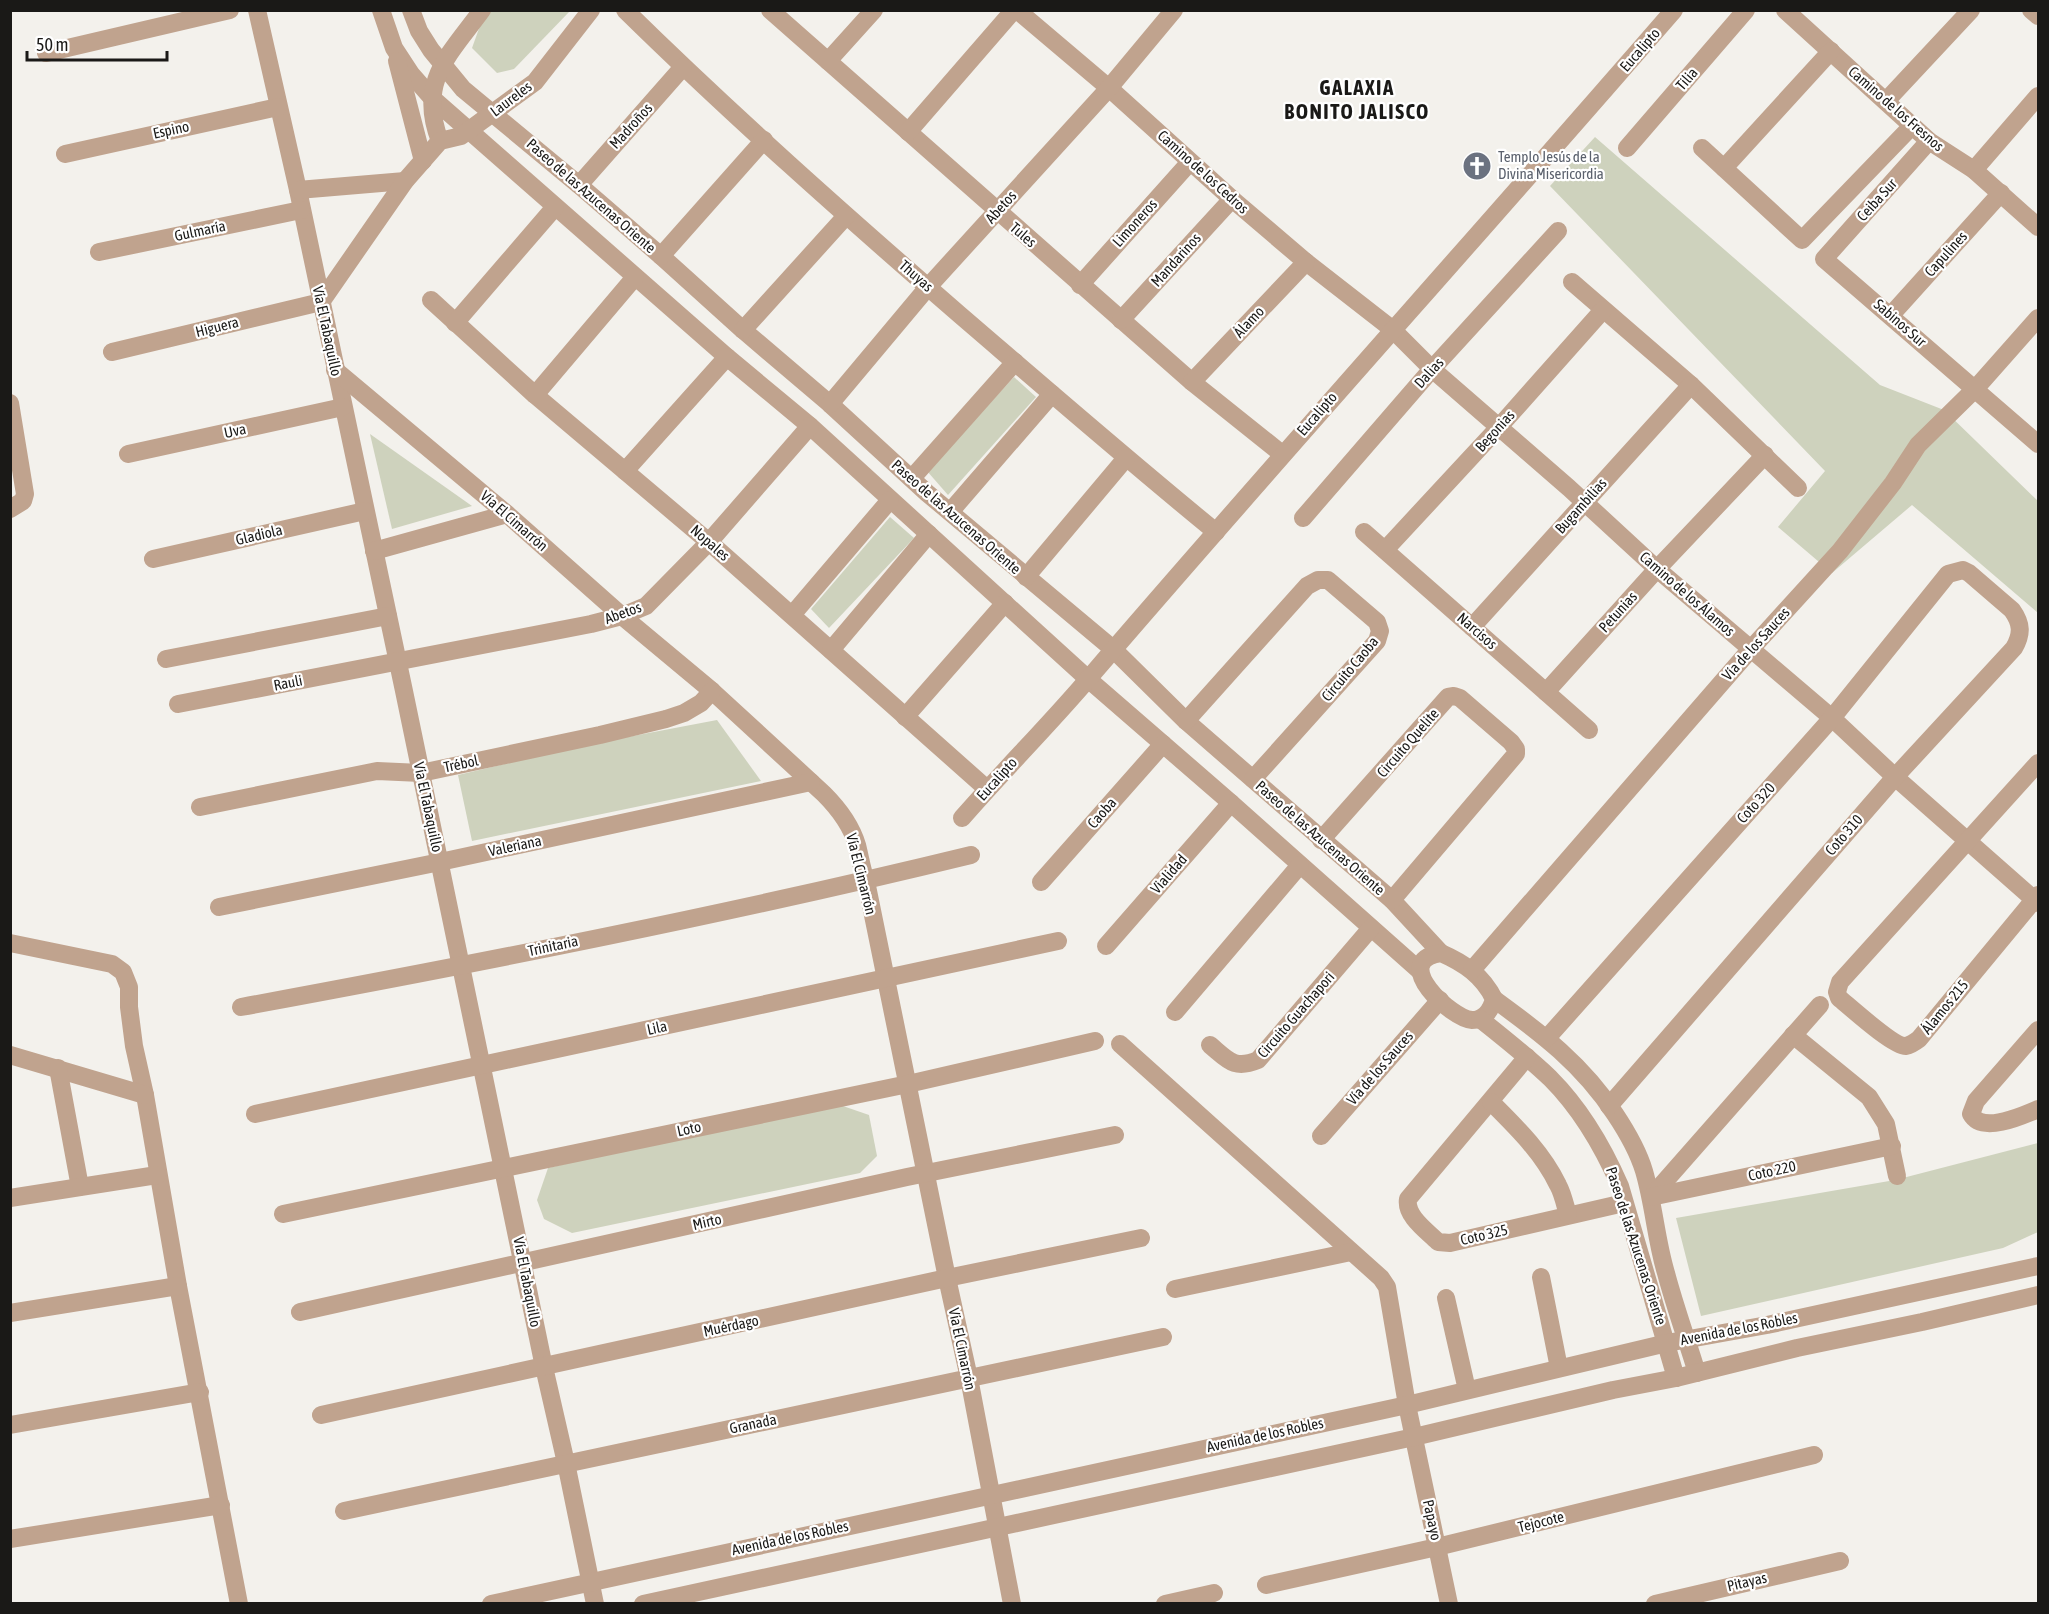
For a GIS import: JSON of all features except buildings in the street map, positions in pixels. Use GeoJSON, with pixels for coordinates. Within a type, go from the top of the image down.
{"type":"FeatureCollection","features":[{"type":"Feature","properties":{"kind":"street"},"geometry":{"type":"LineString","coordinates":[[46,53],[230,10]]}},
{"type":"Feature","properties":{"kind":"street","name":"Vía El Tabaquillo"},"geometry":{"type":"LineString","coordinates":[[257,10],[298,190],[595,1604]]}},
{"type":"Feature","properties":{"kind":"street"},"geometry":{"type":"LineString","coordinates":[[381,10],[394,48],[423,161]]}},
{"type":"Feature","properties":{"kind":"street","name":"Paseo de las Azucenas Oriente"},"geometry":{"type":"LineString","coordinates":[[411,10],[419,31],[442,65],[463,89],[579,185],[950,512],[1113,649],[1186,721],[1392,900],[1441,953],[1472,970],[1484,981],[1494,999],[1547,1038],[1583,1072],[1610,1106],[1634,1145],[1651,1197],[1665,1272],[1697,1374]]}},
{"type":"Feature","properties":{"kind":"street"},"geometry":{"type":"LineString","coordinates":[[441,141],[434,120],[432,98],[438,72],[482,10]]}},
{"type":"Feature","properties":{"kind":"street","name":"Laureles"},"geometry":{"type":"LineString","coordinates":[[321,302],[405,182],[441,141],[461,136],[535,82],[591,10]]}},
{"type":"Feature","properties":{"kind":"street","name":"Thuyas"},"geometry":{"type":"LineString","coordinates":[[625,10],[683,67],[846,216],[1126,458],[1216,532]]}},
{"type":"Feature","properties":{"kind":"street","name":"Tules"},"geometry":{"type":"LineString","coordinates":[[770,10],[1080,285],[1192,382],[1282,454]]}},
{"type":"Feature","properties":{"kind":"street"},"geometry":{"type":"LineString","coordinates":[[828,61],[874,10]]}},
{"type":"Feature","properties":{"kind":"street"},"geometry":{"type":"LineString","coordinates":[[908,132],[1015,10]]}},
{"type":"Feature","properties":{"kind":"street","name":"Camino de los Cedros"},"geometry":{"type":"LineString","coordinates":[[1015,10],[1108,88],[1306,262],[1392,329]]}},
{"type":"Feature","properties":{"kind":"street","name":"Abetos"},"geometry":{"type":"LineString","coordinates":[[830,404],[928,287],[1108,88],[1174,10]]}},
{"type":"Feature","properties":{"kind":"street","name":"Eucalipto"},"geometry":{"type":"LineString","coordinates":[[962,818],[1088,679],[1282,454],[1534,172],[1674,10]]}},
{"type":"Feature","properties":{"kind":"street","name":"Tilia"},"geometry":{"type":"LineString","coordinates":[[1627,148],[1746,10]]}},
{"type":"Feature","properties":{"kind":"street"},"geometry":{"type":"LineString","coordinates":[[1886,101],[1971,10]]}},
{"type":"Feature","properties":{"kind":"street"},"geometry":{"type":"LineString","coordinates":[[2032,11],[2038,16]]}},
{"type":"Feature","properties":{"kind":"street","name":"Camino de los Fresnos"},"geometry":{"type":"LineString","coordinates":[[1797,14],[1831,51],[1929,141],[1974,170],[2038,226]]}},
{"type":"Feature","properties":{"kind":"street","name":"Paseo de las Azucenas Oriente"},"geometry":{"type":"LineString","coordinates":[[394,48],[411,74],[432,98],[727,357],[810,426],[1088,679],[1420,971],[1423,984],[1440,1000],[1467,1020],[1480,1018],[1552,1080],[1570,1101],[1607,1156],[1620,1186],[1676,1378]]}},
{"type":"Feature","properties":{"kind":"street"},"geometry":{"type":"LineString","coordinates":[[1724,168],[1831,51]]}},
{"type":"Feature","properties":{"kind":"street","name":"Madroños"},"geometry":{"type":"LineString","coordinates":[[579,185],[683,67]]}},
{"type":"Feature","properties":{"kind":"street"},"geometry":{"type":"LineString","coordinates":[[1974,170],[2038,96]]}},
{"type":"Feature","properties":{"kind":"street","name":"Espino"},"geometry":{"type":"LineString","coordinates":[[64,154],[278,107]]}},
{"type":"Feature","properties":{"kind":"street"},"geometry":{"type":"LineString","coordinates":[[1702,148],[1802,240],[1912,126]]}},
{"type":"Feature","properties":{"kind":"street"},"geometry":{"type":"LineString","coordinates":[[661,256],[764,140]]}},
{"type":"Feature","properties":{"kind":"street","name":"Ceiba Sur"},"geometry":{"type":"LineString","coordinates":[[1824,259],[1929,141]]}},
{"type":"Feature","properties":{"kind":"street","name":"Limoneros"},"geometry":{"type":"LineString","coordinates":[[1080,285],[1190,162]]}},
{"type":"Feature","properties":{"kind":"street"},"geometry":{"type":"LineString","coordinates":[[298,190],[405,182]]}},
{"type":"Feature","properties":{"kind":"street","name":"Capulines"},"geometry":{"type":"LineString","coordinates":[[1891,315],[2001,193]]}},
{"type":"Feature","properties":{"kind":"street","name":"Mandarinos"},"geometry":{"type":"LineString","coordinates":[[1121,320],[1232,199]]}},
{"type":"Feature","properties":{"kind":"street"},"geometry":{"type":"LineString","coordinates":[[455,323],[555,207]]}},
{"type":"Feature","properties":{"kind":"street","name":"Gulmaría"},"geometry":{"type":"LineString","coordinates":[[99,252],[301,210]]}},
{"type":"Feature","properties":{"kind":"street"},"geometry":{"type":"LineString","coordinates":[[743,330],[846,216]]}},
{"type":"Feature","properties":{"kind":"street","name":"Dalias"},"geometry":{"type":"LineString","coordinates":[[1303,518],[1432,369],[1558,231]]}},
{"type":"Feature","properties":{"kind":"street","name":"Sabinos Sur"},"geometry":{"type":"LineString","coordinates":[[1824,259],[1976,388]]}},
{"type":"Feature","properties":{"kind":"street","name":"Álamo"},"geometry":{"type":"LineString","coordinates":[[1192,382],[1306,262]]}},
{"type":"Feature","properties":{"kind":"street"},"geometry":{"type":"LineString","coordinates":[[535,395],[635,277]]}},
{"type":"Feature","properties":{"kind":"street"},"geometry":{"type":"LineString","coordinates":[[1572,282],[1691,385],[1798,488]]}},
{"type":"Feature","properties":{"kind":"street","name":"Nopales"},"geometry":{"type":"LineString","coordinates":[[431,300],[535,395],[709,542],[987,789]]}},
{"type":"Feature","properties":{"kind":"street","name":"Higuera"},"geometry":{"type":"LineString","coordinates":[[112,352],[321,302]]}},
{"type":"Feature","properties":{"kind":"street","name":"Begonias"},"geometry":{"type":"LineString","coordinates":[[1385,550],[1603,310]]}},
{"type":"Feature","properties":{"kind":"street","name":"Vía de los Sauces"},"geometry":{"type":"LineString","coordinates":[[1472,970],[1750,650],[1840,551],[1893,483],[1918,445],[1976,388],[2038,318]]}},
{"type":"Feature","properties":{"kind":"street","name":"Camino de los Álamos"},"geometry":{"type":"LineString","coordinates":[[1392,329],[1432,369],[1657,569],[1832,718],[1967,842],[2037,900]]}},
{"type":"Feature","properties":{"kind":"street"},"geometry":{"type":"LineString","coordinates":[[625,471],[727,357]]}},
{"type":"Feature","properties":{"kind":"street"},"geometry":{"type":"LineString","coordinates":[[912,478],[1015,362]]}},
{"type":"Feature","properties":{"kind":"street","name":"Vía El Cimarrón"},"geometry":{"type":"LineString","coordinates":[[335,370],[507,514],[712,692],[811,782],[837,808],[848,825],[856,842],[908,1084],[969,1378],[1012,1604]]}},
{"type":"Feature","properties":{"kind":"street","name":"Bugambilias"},"geometry":{"type":"LineString","coordinates":[[1472,627],[1691,385]]}},
{"type":"Feature","properties":{"kind":"street"},"geometry":{"type":"LineString","coordinates":[[1976,388],[2038,444]]}},
{"type":"Feature","properties":{"kind":"street"},"geometry":{"type":"LineString","coordinates":[[950,512],[1052,394]]}},
{"type":"Feature","properties":{"kind":"street"},"geometry":{"type":"LineString","coordinates":[[10,403],[26,494],[23,501],[10,509]]}},
{"type":"Feature","properties":{"kind":"street","name":"Uva"},"geometry":{"type":"LineString","coordinates":[[128,454],[343,407]]}},
{"type":"Feature","properties":{"kind":"street","name":"Abetos"},"geometry":{"type":"LineString","coordinates":[[397,661],[591,624],[622,616],[646,606],[709,542],[810,426]]}},
{"type":"Feature","properties":{"kind":"street","name":"Petunias"},"geometry":{"type":"LineString","coordinates":[[1546,692],[1657,569],[1765,455]]}},
{"type":"Feature","properties":{"kind":"street"},"geometry":{"type":"LineString","coordinates":[[1026,577],[1126,458]]}},
{"type":"Feature","properties":{"kind":"street"},"geometry":{"type":"LineString","coordinates":[[792,615],[890,500]]}},
{"type":"Feature","properties":{"kind":"street","name":"Gladiola"},"geometry":{"type":"LineString","coordinates":[[153,559],[365,511]]}},
{"type":"Feature","properties":{"kind":"street"},"geometry":{"type":"LineString","coordinates":[[374,551],[507,514]]}},
{"type":"Feature","properties":{"kind":"street","name":"Narcisos"},"geometry":{"type":"LineString","coordinates":[[1364,532],[1589,730]]}},
{"type":"Feature","properties":{"kind":"street"},"geometry":{"type":"LineString","coordinates":[[831,650],[929,534]]}},
{"type":"Feature","properties":{"kind":"street","name":"Coto 320"},"geometry":{"type":"LineString","coordinates":[[1547,1038],[1832,718],[1948,574],[1963,570]]}},
{"type":"Feature","properties":{"kind":"street","name":"Coto 310"},"geometry":{"type":"LineString","coordinates":[[1610,1106],[1894,777],[2014,648],[2020,637],[2021,628],[2017,617],[2012,610],[1963,570]]}},
{"type":"Feature","properties":{"kind":"street","name":"Circuito Caoba"},"geometry":{"type":"LineString","coordinates":[[1186,721],[1307,586],[1318,580],[1328,580],[1377,622],[1380,631],[1377,640],[1253,779]]}},
{"type":"Feature","properties":{"kind":"street"},"geometry":{"type":"LineString","coordinates":[[905,717],[1005,603]]}},
{"type":"Feature","properties":{"kind":"street"},"geometry":{"type":"LineString","coordinates":[[166,659],[387,616]]}},
{"type":"Feature","properties":{"kind":"street","name":"Rauli"},"geometry":{"type":"LineString","coordinates":[[178,704],[397,661]]}},
{"type":"Feature","properties":{"kind":"street","name":"Trébol"},"geometry":{"type":"LineString","coordinates":[[201,807],[377,771],[421,773],[666,719],[684,713],[701,703],[712,692]]}},
{"type":"Feature","properties":{"kind":"street","name":"Circuito Quelite"},"geometry":{"type":"LineString","coordinates":[[1322,840],[1448,697],[1460,698],[1511,742],[1516,749],[1516,754],[1392,900]]}},
{"type":"Feature","properties":{"kind":"street","name":"Caoba"},"geometry":{"type":"LineString","coordinates":[[1041,882],[1163,744]]}},
{"type":"Feature","properties":{"kind":"street"},"geometry":{"type":"LineString","coordinates":[[1967,842],[2038,763]]}},
{"type":"Feature","properties":{"kind":"street","name":"Valeriana"},"geometry":{"type":"LineString","coordinates":[[219,907],[811,782]]}},
{"type":"Feature","properties":{"kind":"street","name":"Vialidad"},"geometry":{"type":"LineString","coordinates":[[1106,946],[1231,803]]}},
{"type":"Feature","properties":{"kind":"street","name":"Álamos 215"},"geometry":{"type":"LineString","coordinates":[[1967,842],[1840,982],[1837,992],[1839,998],[1893,1041],[1906,1046],[1913,1044],[1919,1040],[2037,900]]}},
{"type":"Feature","properties":{"kind":"street","name":"Trinitaria"},"geometry":{"type":"LineString","coordinates":[[241,1007],[460,965],[865,881],[971,855]]}},
{"type":"Feature","properties":{"kind":"street"},"geometry":{"type":"LineString","coordinates":[[1175,1012],[1300,864]]}},
{"type":"Feature","properties":{"kind":"street","name":"Circuito Guachapori"},"geometry":{"type":"LineString","coordinates":[[1210,1045],[1228,1061],[1237,1065],[1247,1065],[1258,1060],[1371,928]]}},
{"type":"Feature","properties":{"kind":"street","name":"Lila"},"geometry":{"type":"LineString","coordinates":[[255,1114],[1058,940]]}},
{"type":"Feature","properties":{"kind":"street"},"geometry":{"type":"LineString","coordinates":[[10,943],[112,964],[123,972],[129,987],[134,1046],[239,1604]]}},
{"type":"Feature","properties":{"kind":"street"},"geometry":{"type":"LineString","coordinates":[[1420,971],[1423,962],[1431,954],[1441,953]]}},
{"type":"Feature","properties":{"kind":"street"},"geometry":{"type":"LineString","coordinates":[[1480,1018],[1488,1012],[1494,999]]}},
{"type":"Feature","properties":{"kind":"street","name":"Vía de los Sauces"},"geometry":{"type":"LineString","coordinates":[[1321,1136],[1440,1000]]}},
{"type":"Feature","properties":{"kind":"street"},"geometry":{"type":"LineString","coordinates":[[1651,1197],[1820,1005]]}},
{"type":"Feature","properties":{"kind":"street"},"geometry":{"type":"LineString","coordinates":[[2038,1030],[1976,1101],[1971,1114],[1974,1120],[1980,1123],[1990,1123],[2019,1117],[2038,1108]]}},
{"type":"Feature","properties":{"kind":"street"},"geometry":{"type":"LineString","coordinates":[[1793,1035],[1869,1097],[1886,1124],[1898,1176]]}},
{"type":"Feature","properties":{"kind":"street","name":"Loto"},"geometry":{"type":"LineString","coordinates":[[283,1214],[908,1084],[1095,1041]]}},
{"type":"Feature","properties":{"kind":"street","name":"Papayo"},"geometry":{"type":"LineString","coordinates":[[1120,1044],[1146,1056],[1381,1278],[1387,1287],[1407,1405],[1449,1604]]}},
{"type":"Feature","properties":{"kind":"street"},"geometry":{"type":"LineString","coordinates":[[10,1055],[145,1095]]}},
{"type":"Feature","properties":{"kind":"street","name":"Coto 325"},"geometry":{"type":"LineString","coordinates":[[1527,1057],[1408,1198],[1407,1206],[1410,1213],[1438,1242],[1450,1243],[1624,1203]]}},
{"type":"Feature","properties":{"kind":"street"},"geometry":{"type":"LineString","coordinates":[[58,1068],[80,1187]]}},
{"type":"Feature","properties":{"kind":"street"},"geometry":{"type":"LineString","coordinates":[[1491,1101],[1545,1161],[1559,1186],[1568,1215]]}},
{"type":"Feature","properties":{"kind":"street","name":"Mirto"},"geometry":{"type":"LineString","coordinates":[[300,1312],[926,1173],[1115,1135]]}},
{"type":"Feature","properties":{"kind":"street"},"geometry":{"type":"LineString","coordinates":[[1607,1156],[1634,1145]]}},
{"type":"Feature","properties":{"kind":"street","name":"Coto 220"},"geometry":{"type":"LineString","coordinates":[[1651,1197],[1892,1146]]}},
{"type":"Feature","properties":{"kind":"street"},"geometry":{"type":"LineString","coordinates":[[10,1198],[157,1175]]}},
{"type":"Feature","properties":{"kind":"street","name":"Muérdago"},"geometry":{"type":"LineString","coordinates":[[321,1415],[947,1278],[1141,1238]]}},
{"type":"Feature","properties":{"kind":"street"},"geometry":{"type":"LineString","coordinates":[[1175,1289],[1351,1252]]}},
{"type":"Feature","properties":{"kind":"street","name":"Avenida de los Robles"},"geometry":{"type":"LineString","coordinates":[[491,1604],[1407,1405],[1667,1343],[1767,1325],[2038,1266]]}},
{"type":"Feature","properties":{"kind":"street"},"geometry":{"type":"LineString","coordinates":[[1541,1277],[1559,1368]]}},
{"type":"Feature","properties":{"kind":"street"},"geometry":{"type":"LineString","coordinates":[[10,1313],[178,1286]]}},
{"type":"Feature","properties":{"kind":"street","name":"Avenida de los Robles"},"geometry":{"type":"LineString","coordinates":[[643,1604],[1414,1437],[2038,1295]]}},
{"type":"Feature","properties":{"kind":"street"},"geometry":{"type":"LineString","coordinates":[[1446,1298],[1467,1390]]}},
{"type":"Feature","properties":{"kind":"street","name":"Granada"},"geometry":{"type":"LineString","coordinates":[[344,1511],[1163,1337]]}},
{"type":"Feature","properties":{"kind":"street"},"geometry":{"type":"LineString","coordinates":[[10,1425],[200,1392]]}},
{"type":"Feature","properties":{"kind":"street","name":"Tejocote"},"geometry":{"type":"LineString","coordinates":[[1266,1585],[1437,1547],[1814,1455]]}},
{"type":"Feature","properties":{"kind":"street"},"geometry":{"type":"LineString","coordinates":[[10,1539],[221,1505]]}},
{"type":"Feature","properties":{"kind":"street","name":"Pitayas"},"geometry":{"type":"LineString","coordinates":[[1655,1604],[1840,1561]]}},
{"type":"Feature","properties":{"kind":"street"},"geometry":{"type":"LineString","coordinates":[[1165,1604],[1214,1593]]}},
{"type":"Feature","properties":{"kind":"green space"},"geometry":{"type":"Polygon","coordinates":[[[491,11],[570,11],[514,69],[497,73],[472,48],[481,23],[491,11]]]}},
{"type":"Feature","properties":{"kind":"green space"},"geometry":{"type":"Polygon","coordinates":[[[1595,137],[1880,385],[1944,410],[2038,501],[2038,613],[1912,505],[1832,573],[1778,527],[1825,471],[1550,186],[1595,137]]]}},
{"type":"Feature","properties":{"kind":"green space"},"geometry":{"type":"Polygon","coordinates":[[[1014,377],[1036,397],[948,495],[927,471],[1014,377]]]}},
{"type":"Feature","properties":{"kind":"green space"},"geometry":{"type":"Polygon","coordinates":[[[370,434],[472,506],[392,529],[370,434]]]}},
{"type":"Feature","properties":{"kind":"green space"},"geometry":{"type":"Polygon","coordinates":[[[890,517],[914,538],[829,628],[811,609],[890,517]]]}},
{"type":"Feature","properties":{"kind":"green space"},"geometry":{"type":"Polygon","coordinates":[[[717,720],[761,781],[472,841],[458,775],[580,746],[717,720]]]}},
{"type":"Feature","properties":{"kind":"green space"},"geometry":{"type":"Polygon","coordinates":[[[840,1105],[869,1115],[877,1156],[860,1173],[572,1233],[544,1219],[537,1200],[548,1168],[693,1134],[840,1105]]]}},
{"type":"Feature","properties":{"kind":"green space"},"geometry":{"type":"Polygon","coordinates":[[[2038,1143],[2038,1232],[2003,1248],[1701,1316],[1676,1218],[1895,1180],[2038,1143]]]}},
{"type":"Feature","properties":{"kind":"place","name":"Templo Jesús de la Divina Misericordia"},"geometry":{"type":"Point","coordinates":[1477,166]}},
{"type":"Feature","properties":{"kind":"district","name":"GALAXIA BONITO JALISCO"},"geometry":{"type":"Point","coordinates":[1357,100]}}]}
